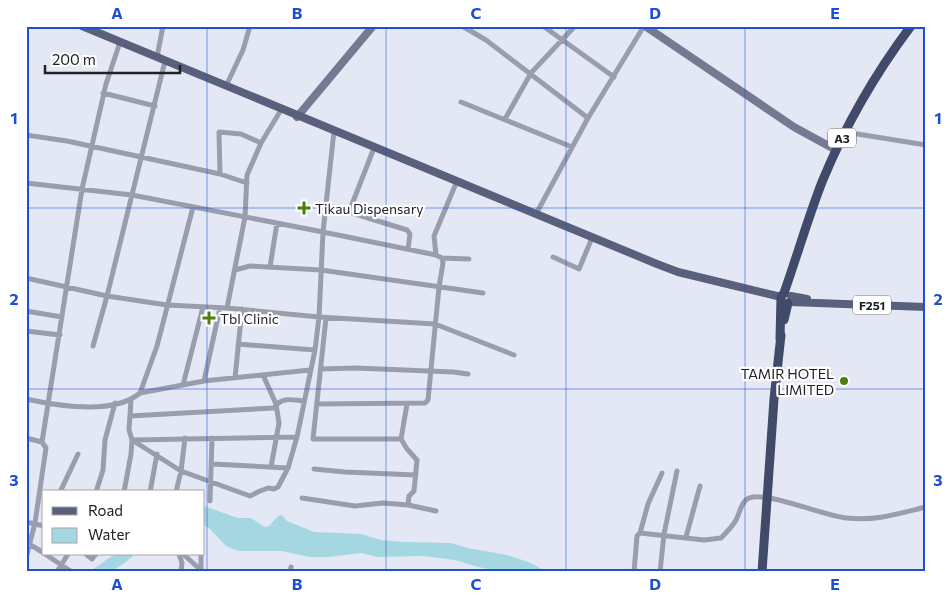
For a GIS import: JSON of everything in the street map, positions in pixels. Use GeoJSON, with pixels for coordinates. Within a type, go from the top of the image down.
{"type":"FeatureCollection","features":[{"type":"Feature","properties":{"kind":"highway","name":"A3"},"geometry":{"type":"LineString","coordinates":[[762,572],[774,391],[786,298],[795,260],[811,211],[836,150],[878,73],[911,26]]}},
{"type":"Feature","properties":{"kind":"main road"},"geometry":{"type":"LineString","coordinates":[[82,26],[281,110],[678,272],[786,298]]}},
{"type":"Feature","properties":{"kind":"main road","name":"F251"},"geometry":{"type":"LineString","coordinates":[[786,298],[819,302],[926,307]]}},
{"type":"Feature","properties":{"kind":"street"},"geometry":{"type":"LineString","coordinates":[[157,57],[163,26]]}},
{"type":"Feature","properties":{"kind":"street"},"geometry":{"type":"LineString","coordinates":[[226,86],[243,50],[250,26]]}},
{"type":"Feature","properties":{"kind":"street"},"geometry":{"type":"LineString","coordinates":[[298,117],[373,26]]}},
{"type":"Feature","properties":{"kind":"street"},"geometry":{"type":"LineString","coordinates":[[462,26],[486,40],[588,118]]}},
{"type":"Feature","properties":{"kind":"street"},"geometry":{"type":"LineString","coordinates":[[543,26],[614,77]]}},
{"type":"Feature","properties":{"kind":"street"},"geometry":{"type":"LineString","coordinates":[[505,119],[531,73],[575,26]]}},
{"type":"Feature","properties":{"kind":"street"},"geometry":{"type":"LineString","coordinates":[[536,214],[588,118],[645,26],[794,127],[836,150]]}},
{"type":"Feature","properties":{"kind":"street"},"geometry":{"type":"LineString","coordinates":[[42,442],[82,189],[103,93],[120,42]]}},
{"type":"Feature","properties":{"kind":"street"},"geometry":{"type":"LineString","coordinates":[[93,346],[165,61]]}},
{"type":"Feature","properties":{"kind":"street"},"geometry":{"type":"LineString","coordinates":[[103,93],[155,106]]}},
{"type":"Feature","properties":{"kind":"street"},"geometry":{"type":"LineString","coordinates":[[461,102],[572,147]]}},
{"type":"Feature","properties":{"kind":"street"},"geometry":{"type":"LineString","coordinates":[[227,308],[245,217],[246,183],[250,166],[261,143],[281,110]]}},
{"type":"Feature","properties":{"kind":"street"},"geometry":{"type":"LineString","coordinates":[[132,400],[129,435],[132,440],[157,454],[181,471],[250,496],[260,490],[278,487],[288,468],[297,437],[315,350],[319,317],[323,232],[334,131]]}},
{"type":"Feature","properties":{"kind":"street"},"geometry":{"type":"LineString","coordinates":[[220,174],[219,132],[239,133],[261,143]]}},
{"type":"Feature","properties":{"kind":"street"},"geometry":{"type":"LineString","coordinates":[[845,132],[926,145]]}},
{"type":"Feature","properties":{"kind":"street"},"geometry":{"type":"LineString","coordinates":[[26,135],[67,141],[220,174],[246,183]]}},
{"type":"Feature","properties":{"kind":"street"},"geometry":{"type":"LineString","coordinates":[[350,212],[374,148]]}},
{"type":"Feature","properties":{"kind":"street"},"geometry":{"type":"LineString","coordinates":[[436,255],[434,236],[456,182]]}},
{"type":"Feature","properties":{"kind":"street"},"geometry":{"type":"LineString","coordinates":[[26,183],[132,195],[408,249],[442,258],[469,259]]}},
{"type":"Feature","properties":{"kind":"street"},"geometry":{"type":"LineString","coordinates":[[326,205],[407,230],[410,234],[408,249]]}},
{"type":"Feature","properties":{"kind":"street"},"geometry":{"type":"LineString","coordinates":[[26,399],[48,404],[93,406],[132,400],[140,393],[157,346],[193,207]]}},
{"type":"Feature","properties":{"kind":"street"},"geometry":{"type":"LineString","coordinates":[[270,267],[277,223]]}},
{"type":"Feature","properties":{"kind":"street"},"geometry":{"type":"LineString","coordinates":[[553,257],[579,269],[592,238]]}},
{"type":"Feature","properties":{"kind":"street"},"geometry":{"type":"LineString","coordinates":[[317,404],[407,404],[425,403],[428,400],[442,258]]}},
{"type":"Feature","properties":{"kind":"street"},"geometry":{"type":"LineString","coordinates":[[235,270],[250,266],[321,270],[483,293]]}},
{"type":"Feature","properties":{"kind":"street"},"geometry":{"type":"LineString","coordinates":[[26,278],[107,296],[167,306],[242,309],[326,318],[435,324],[514,354]]}},
{"type":"Feature","properties":{"kind":"street"},"geometry":{"type":"LineString","coordinates":[[183,384],[203,307]]}},
{"type":"Feature","properties":{"kind":"street"},"geometry":{"type":"LineString","coordinates":[[204,380],[220,308]]}},
{"type":"Feature","properties":{"kind":"street"},"geometry":{"type":"LineString","coordinates":[[235,378],[242,309]]}},
{"type":"Feature","properties":{"kind":"street"},"geometry":{"type":"LineString","coordinates":[[26,311],[62,317]]}},
{"type":"Feature","properties":{"kind":"street"},"geometry":{"type":"LineString","coordinates":[[326,318],[313,439],[401,439]]}},
{"type":"Feature","properties":{"kind":"street"},"geometry":{"type":"LineString","coordinates":[[26,331],[60,335]]}},
{"type":"Feature","properties":{"kind":"street"},"geometry":{"type":"LineString","coordinates":[[238,344],[315,350]]}},
{"type":"Feature","properties":{"kind":"street"},"geometry":{"type":"LineString","coordinates":[[320,369],[356,368],[468,374]]}},
{"type":"Feature","properties":{"kind":"street"},"geometry":{"type":"LineString","coordinates":[[140,393],[204,380],[263,376],[310,370]]}},
{"type":"Feature","properties":{"kind":"street"},"geometry":{"type":"LineString","coordinates":[[263,376],[276,404],[279,423],[271,467]]}},
{"type":"Feature","properties":{"kind":"street"},"geometry":{"type":"LineString","coordinates":[[130,416],[274,408],[278,401],[304,401]]}},
{"type":"Feature","properties":{"kind":"street"},"geometry":{"type":"LineString","coordinates":[[97,490],[103,470],[105,440],[115,403]]}},
{"type":"Feature","properties":{"kind":"street"},"geometry":{"type":"LineString","coordinates":[[407,404],[401,439],[407,449],[418,460],[414,491],[410,496],[408,505]]}},
{"type":"Feature","properties":{"kind":"street"},"geometry":{"type":"LineString","coordinates":[[132,440],[297,437]]}},
{"type":"Feature","properties":{"kind":"street"},"geometry":{"type":"LineString","coordinates":[[26,438],[42,442],[46,448],[42,490]]}},
{"type":"Feature","properties":{"kind":"street"},"geometry":{"type":"LineString","coordinates":[[176,490],[185,438]]}},
{"type":"Feature","properties":{"kind":"street"},"geometry":{"type":"LineString","coordinates":[[210,501],[212,438]]}},
{"type":"Feature","properties":{"kind":"street"},"geometry":{"type":"LineString","coordinates":[[124,490],[132,440]]}},
{"type":"Feature","properties":{"kind":"street"},"geometry":{"type":"LineString","coordinates":[[61,490],[78,454]]}},
{"type":"Feature","properties":{"kind":"street"},"geometry":{"type":"LineString","coordinates":[[150,490],[157,454]]}},
{"type":"Feature","properties":{"kind":"street"},"geometry":{"type":"LineString","coordinates":[[212,464],[288,468]]}},
{"type":"Feature","properties":{"kind":"street"},"geometry":{"type":"LineString","coordinates":[[314,469],[416,475]]}},
{"type":"Feature","properties":{"kind":"street"},"geometry":{"type":"LineString","coordinates":[[660,572],[664,534],[677,472]]}},
{"type":"Feature","properties":{"kind":"street"},"geometry":{"type":"LineString","coordinates":[[634,572],[638,536],[648,504],[662,473]]}},
{"type":"Feature","properties":{"kind":"street"},"geometry":{"type":"LineString","coordinates":[[686,537],[700,486]]}},
{"type":"Feature","properties":{"kind":"street"},"geometry":{"type":"LineString","coordinates":[[26,558],[42,492]]}},
{"type":"Feature","properties":{"kind":"street"},"geometry":{"type":"LineString","coordinates":[[640,533],[664,534],[704,540],[721,538],[736,519],[744,501],[750,498],[767,497],[821,513],[855,519],[884,518],[926,507]]}},
{"type":"Feature","properties":{"kind":"street"},"geometry":{"type":"LineString","coordinates":[[302,498],[354,506],[383,503],[408,505],[436,511]]}},
{"type":"Feature","properties":{"kind":"street"},"geometry":{"type":"LineString","coordinates":[[26,522],[42,525]]}},
{"type":"Feature","properties":{"kind":"street"},"geometry":{"type":"LineString","coordinates":[[29,544],[42,553]]}},
{"type":"Feature","properties":{"kind":"street"},"geometry":{"type":"LineString","coordinates":[[47,556],[72,572]]}},
{"type":"Feature","properties":{"kind":"street"},"geometry":{"type":"LineString","coordinates":[[58,572],[67,556]]}},
{"type":"Feature","properties":{"kind":"street"},"geometry":{"type":"LineString","coordinates":[[181,556],[181,572]]}},
{"type":"Feature","properties":{"kind":"street"},"geometry":{"type":"LineString","coordinates":[[183,556],[202,571]]}},
{"type":"Feature","properties":{"kind":"street"},"geometry":{"type":"LineString","coordinates":[[201,556],[202,571]]}},
{"type":"Feature","properties":{"kind":"water"},"geometry":{"type":"Polygon","coordinates":[[[205,506],[238,518],[251,518],[265,527],[282,515],[287,521],[314,532],[361,534],[381,540],[405,542],[451,543],[507,555],[531,563],[547,572],[506,572],[478,567],[455,560],[422,556],[378,557],[361,553],[309,557],[282,551],[238,551],[226,546],[205,526],[205,506]]]}},
{"type":"Feature","properties":{"kind":"water"},"geometry":{"type":"Polygon","coordinates":[[[113,556],[133,556],[115,569],[90,572],[113,556]]]}},
{"type":"Feature","properties":{"kind":"place","name":"Tikau Dispensary"},"geometry":{"type":"Point","coordinates":[304,208]}},
{"type":"Feature","properties":{"kind":"place","name":"Tbl Clinic"},"geometry":{"type":"Point","coordinates":[209,318]}},
{"type":"Feature","properties":{"kind":"place","name":"TAMIR HOTEL LIMITED"},"geometry":{"type":"Point","coordinates":[844,381]}}]}
